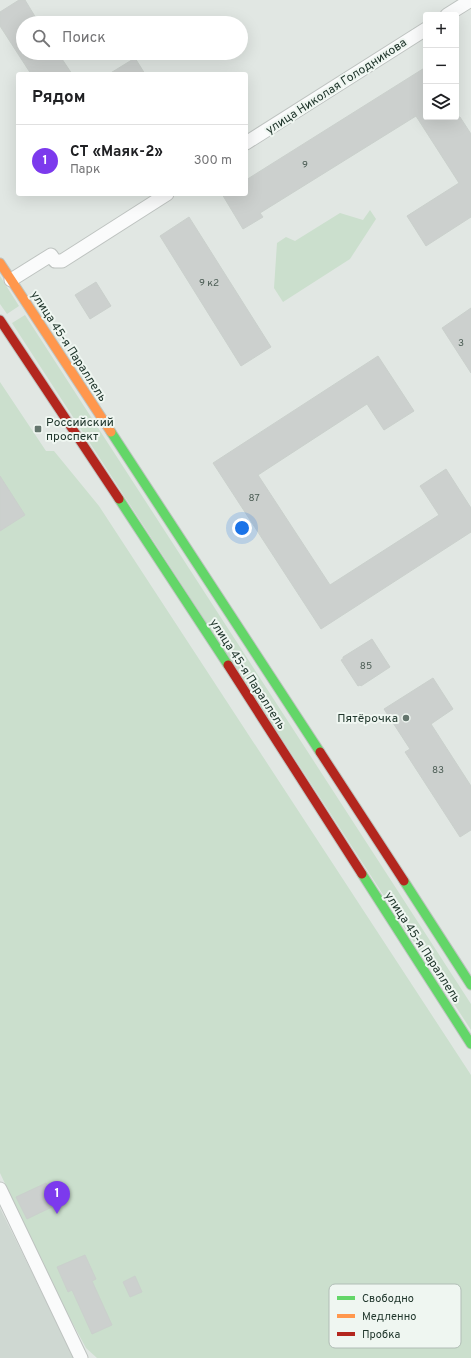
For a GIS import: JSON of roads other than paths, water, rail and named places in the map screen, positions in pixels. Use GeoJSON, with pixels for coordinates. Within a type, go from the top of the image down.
{"type":"FeatureCollection","features":[{"type":"Feature","properties":{"kind":"main road","name":"улица 45-я Параллель"},"geometry":{"type":"LineString","coordinates":[[0,263],[210,582],[471,985]]}},
{"type":"Feature","properties":{"kind":"main road","name":"улица 45-я Параллель"},"geometry":{"type":"LineString","coordinates":[[0,320],[183,596],[471,1044]]}},
{"type":"Feature","properties":{"kind":"street"},"geometry":{"type":"LineString","coordinates":[[452,12],[471,0]]}},
{"type":"Feature","properties":{"kind":"street","name":"улица Николая Голодникова"},"geometry":{"type":"LineString","coordinates":[[248,142],[423,31]]}},
{"type":"Feature","properties":{"kind":"street"},"geometry":{"type":"LineString","coordinates":[[11,280],[51,255],[56,261],[62,261],[164,196]]}},
{"type":"Feature","properties":{"kind":"street"},"geometry":{"type":"LineString","coordinates":[[0,1189],[81,1358]]}},
{"type":"Feature","properties":{"kind":"place","name":"Российский проспект"},"geometry":{"type":"Point","coordinates":[38,429]}},
{"type":"Feature","properties":{"kind":"place","name":"Пятёрочка"},"geometry":{"type":"Point","coordinates":[406,718]}},
{"type":"Feature","properties":{"kind":"place","name":"СТ «Маяк-2»"},"geometry":{"type":"Point","coordinates":[57,1214]}}]}
